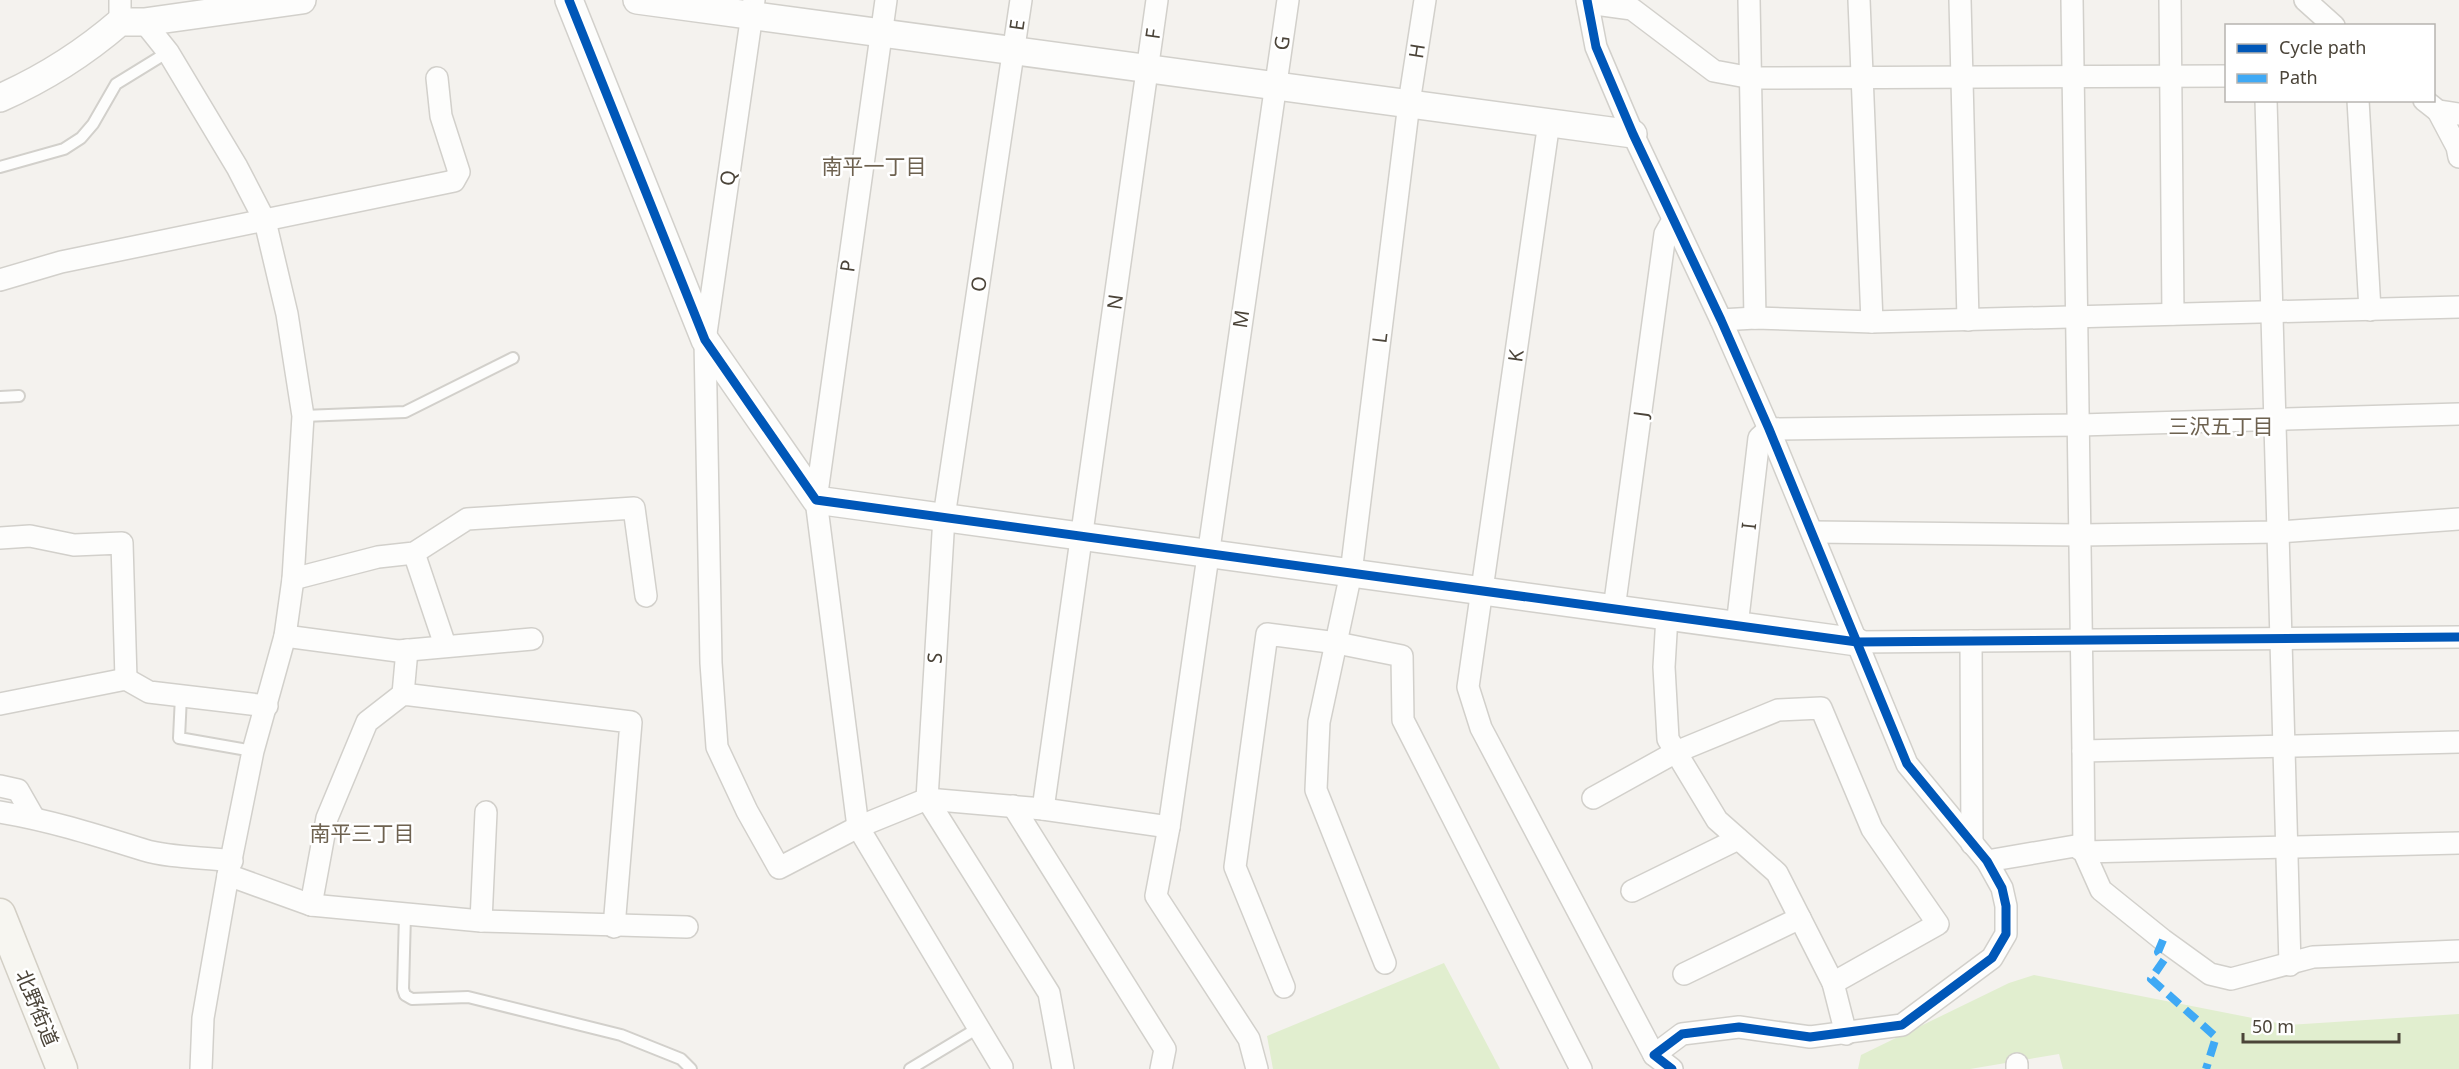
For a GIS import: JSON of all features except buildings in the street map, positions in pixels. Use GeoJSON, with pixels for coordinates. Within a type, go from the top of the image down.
{"type":"FeatureCollection","features":[{"type":"Feature","properties":{"kind":"main road","name":"北野街道"},"geometry":{"type":"LineString","coordinates":[[0,914],[58,1068]]}},
{"type":"Feature","properties":{"kind":"street"},"geometry":{"type":"LineString","coordinates":[[0,98],[36,82],[87,50],[128,15],[303,0]]}},
{"type":"Feature","properties":{"kind":"street"},"geometry":{"type":"LineString","coordinates":[[569,0],[705,340],[816,500],[1857,642],[2459,637]]}},
{"type":"Feature","properties":{"kind":"street"},"geometry":{"type":"LineString","coordinates":[[637,0],[753,8],[881,32],[1633,134]]}},
{"type":"Feature","properties":{"kind":"street","name":"P"},"geometry":{"type":"LineString","coordinates":[[858,827],[816,500],[886,0]]}},
{"type":"Feature","properties":{"kind":"street","name":"E"},"geometry":{"type":"LineString","coordinates":[[1013,50],[1021,0]]}},
{"type":"Feature","properties":{"kind":"street","name":"F"},"geometry":{"type":"LineString","coordinates":[[1148,68],[1157,0]]}},
{"type":"Feature","properties":{"kind":"street","name":"G"},"geometry":{"type":"LineString","coordinates":[[1275,85],[1288,0]]}},
{"type":"Feature","properties":{"kind":"street","name":"H"},"geometry":{"type":"LineString","coordinates":[[1409,103],[1425,0]]}},
{"type":"Feature","properties":{"kind":"street"},"geometry":{"type":"LineString","coordinates":[[1749,0],[1755,318]]}},
{"type":"Feature","properties":{"kind":"street"},"geometry":{"type":"LineString","coordinates":[[1859,0],[1872,322]]}},
{"type":"Feature","properties":{"kind":"street"},"geometry":{"type":"LineString","coordinates":[[1960,0],[1968,320]]}},
{"type":"Feature","properties":{"kind":"street"},"geometry":{"type":"LineString","coordinates":[[2072,0],[2079,317],[2084,852],[2101,890],[2210,974],[2231,979],[2313,957],[2459,951]]}},
{"type":"Feature","properties":{"kind":"street"},"geometry":{"type":"LineString","coordinates":[[2170,0],[2173,314]]}},
{"type":"Feature","properties":{"kind":"street"},"geometry":{"type":"LineString","coordinates":[[2305,0],[2332,24]]}},
{"type":"Feature","properties":{"kind":"street"},"geometry":{"type":"LineString","coordinates":[[1672,1069],[1654,1055],[1682,1034],[1739,1027],[1810,1037],[1902,1025],[1992,958],[2006,934],[2006,906],[2002,888],[1987,861],[1907,764],[1769,429],[1721,320],[1633,134],[1596,47],[1588,2],[1632,9],[1714,71],[1752,78],[2225,76]]}},
{"type":"Feature","properties":{"kind":"street","name":"Q"},"geometry":{"type":"LineString","coordinates":[[753,8],[705,340],[711,663],[717,747],[747,811],[779,868],[858,827]]}},
{"type":"Feature","properties":{"kind":"street"},"geometry":{"type":"LineString","coordinates":[[128,15],[168,52],[237,167],[265,221],[286,314],[303,416],[293,579],[285,636],[253,751],[230,868],[203,1018],[201,1069]]}},
{"type":"Feature","properties":{"kind":"street","name":"O"},"geometry":{"type":"LineString","coordinates":[[944,517],[1013,50]]}},
{"type":"Feature","properties":{"kind":"street","name":"N"},"geometry":{"type":"LineString","coordinates":[[1043,809],[1148,68]]}},
{"type":"Feature","properties":{"kind":"street"},"geometry":{"type":"LineString","coordinates":[[0,280],[61,262],[454,182],[459,172],[441,116],[437,78]]}},
{"type":"Feature","properties":{"kind":"street","name":"M"},"geometry":{"type":"LineString","coordinates":[[1257,1069],[1249,1039],[1156,896],[1169,827],[1275,85]]}},
{"type":"Feature","properties":{"kind":"street"},"geometry":{"type":"LineString","coordinates":[[2266,102],[2290,965]]}},
{"type":"Feature","properties":{"kind":"street"},"geometry":{"type":"LineString","coordinates":[[2358,102],[2370,310]]}},
{"type":"Feature","properties":{"kind":"street","name":"L"},"geometry":{"type":"LineString","coordinates":[[1385,963],[1316,790],[1319,722],[1351,573],[1409,103]]}},
{"type":"Feature","properties":{"kind":"street"},"geometry":{"type":"LineString","coordinates":[[2441,109],[2459,157]]}},
{"type":"Feature","properties":{"kind":"street","name":"K"},"geometry":{"type":"LineString","coordinates":[[1550,122],[1468,687],[1481,728],[1654,1055]]}},
{"type":"Feature","properties":{"kind":"street","name":"J"},"geometry":{"type":"LineString","coordinates":[[1614,609],[1665,234],[1673,220]]}},
{"type":"Feature","properties":{"kind":"street"},"geometry":{"type":"LineString","coordinates":[[1721,320],[1755,318],[1872,322],[2459,307]]}},
{"type":"Feature","properties":{"kind":"street"},"geometry":{"type":"LineString","coordinates":[[1769,429],[2080,425],[2459,414]]}},
{"type":"Feature","properties":{"kind":"street","name":"I"},"geometry":{"type":"LineString","coordinates":[[1737,626],[1760,438],[1769,429]]}},
{"type":"Feature","properties":{"kind":"street"},"geometry":{"type":"LineString","coordinates":[[293,579],[378,557],[414,553],[467,519],[634,508],[646,596]]}},
{"type":"Feature","properties":{"kind":"street","name":"S"},"geometry":{"type":"LineString","coordinates":[[927,799],[944,517]]}},
{"type":"Feature","properties":{"kind":"street"},"geometry":{"type":"LineString","coordinates":[[1812,532],[2081,535],[2278,532],[2459,519]]}},
{"type":"Feature","properties":{"kind":"street"},"geometry":{"type":"LineString","coordinates":[[0,538],[30,536],[74,545],[122,543],[126,680]]}},
{"type":"Feature","properties":{"kind":"street"},"geometry":{"type":"LineString","coordinates":[[414,553],[445,645]]}},
{"type":"Feature","properties":{"kind":"street"},"geometry":{"type":"LineString","coordinates":[[1667,616],[1664,667],[1668,739],[1717,820],[1776,873],[1833,983],[1846,1034]]}},
{"type":"Feature","properties":{"kind":"street"},"geometry":{"type":"LineString","coordinates":[[1284,987],[1235,867],[1267,634],[1336,643],[1402,656],[1403,720],[1581,1069]]}},
{"type":"Feature","properties":{"kind":"street"},"geometry":{"type":"LineString","coordinates":[[285,636],[398,651],[532,639]]}},
{"type":"Feature","properties":{"kind":"street"},"geometry":{"type":"LineString","coordinates":[[1971,641],[1972,844]]}},
{"type":"Feature","properties":{"kind":"street"},"geometry":{"type":"LineString","coordinates":[[403,694],[407,650]]}},
{"type":"Feature","properties":{"kind":"street"},"geometry":{"type":"LineString","coordinates":[[0,704],[126,680],[149,692],[267,706]]}},
{"type":"Feature","properties":{"kind":"street"},"geometry":{"type":"LineString","coordinates":[[311,905],[327,818],[367,722],[403,694],[631,722],[614,927]]}},
{"type":"Feature","properties":{"kind":"street"},"geometry":{"type":"LineString","coordinates":[[1593,798],[1676,752],[1778,710],[1821,708],[1872,829],[1938,924],[1833,983]]}},
{"type":"Feature","properties":{"kind":"street"},"geometry":{"type":"LineString","coordinates":[[2083,751],[2459,742]]}},
{"type":"Feature","properties":{"kind":"street"},"geometry":{"type":"LineString","coordinates":[[0,786],[18,790],[34,818]]}},
{"type":"Feature","properties":{"kind":"street"},"geometry":{"type":"LineString","coordinates":[[927,799],[1049,993],[1063,1069]]}},
{"type":"Feature","properties":{"kind":"street"},"geometry":{"type":"LineString","coordinates":[[1002,1068],[858,827],[927,799],[1043,809],[1169,827]]}},
{"type":"Feature","properties":{"kind":"street"},"geometry":{"type":"LineString","coordinates":[[1013,806],[1165,1049],[1161,1069]]}},
{"type":"Feature","properties":{"kind":"street"},"geometry":{"type":"LineString","coordinates":[[0,812],[34,818],[125,842],[145,851],[230,868],[311,905],[482,921],[614,927],[687,927]]}},
{"type":"Feature","properties":{"kind":"street"},"geometry":{"type":"LineString","coordinates":[[482,921],[486,812]]}},
{"type":"Feature","properties":{"kind":"street"},"geometry":{"type":"LineString","coordinates":[[1632,891],[1738,839]]}},
{"type":"Feature","properties":{"kind":"street"},"geometry":{"type":"LineString","coordinates":[[1987,861],[2075,846],[2084,852],[2459,843]]}},
{"type":"Feature","properties":{"kind":"street"},"geometry":{"type":"LineString","coordinates":[[1684,974],[1800,918]]}},
{"type":"Feature","properties":{"kind":"lane"},"geometry":{"type":"LineString","coordinates":[[0,167],[64,149],[81,138],[93,124],[116,84],[168,52]]}},
{"type":"Feature","properties":{"kind":"lane"},"geometry":{"type":"LineString","coordinates":[[303,416],[405,412],[513,358]]}},
{"type":"Feature","properties":{"kind":"lane"},"geometry":{"type":"LineString","coordinates":[[0,397],[19,396]]}},
{"type":"Feature","properties":{"kind":"lane"},"geometry":{"type":"LineString","coordinates":[[181,696],[179,738],[253,751]]}},
{"type":"Feature","properties":{"kind":"lane"},"geometry":{"type":"LineString","coordinates":[[405,915],[403,988],[405,995],[412,999],[468,997],[621,1035],[681,1059],[692,1069]]}},
{"type":"Feature","properties":{"kind":"lane"},"geometry":{"type":"LineString","coordinates":[[910,1069],[978,1028]]}},
{"type":"Feature","properties":{"kind":"green space"},"geometry":{"type":"Polygon","coordinates":[[[1444,963],[1500,1069],[1273,1069],[1267,1036],[1444,963]]]}},
{"type":"Feature","properties":{"kind":"green space"},"geometry":{"type":"Polygon","coordinates":[[[2034,975],[2288,1025],[2459,1014],[2459,1069],[2063,1069],[2059,1054],[1970,1069],[1858,1069],[1861,1055],[2009,983],[2034,975]]]}},
{"type":"Feature","properties":{"kind":"marked path"},"geometry":{"type":"LineString","coordinates":[[2163,940],[2158,952],[2164,960],[2151,979],[2216,1037],[2206,1069]]}},
{"type":"Feature","properties":{"kind":"cycle path"},"geometry":{"type":"LineString","coordinates":[[569,0],[705,340],[816,500],[1857,642],[2459,637]]}},
{"type":"Feature","properties":{"kind":"cycle path"},"geometry":{"type":"LineString","coordinates":[[1587,0],[1596,47],[1633,134],[1721,320],[1769,429],[1907,764],[1987,861],[2002,888],[2006,906],[2006,934],[1992,958],[1902,1025],[1810,1037],[1739,1027],[1682,1034],[1654,1055],[1672,1069]]}},
{"type":"Feature","properties":{"kind":"district","name":"南平一丁目"},"geometry":{"type":"Point","coordinates":[874,167]}},
{"type":"Feature","properties":{"kind":"district","name":"三沢五丁目"},"geometry":{"type":"Point","coordinates":[2221,427]}},
{"type":"Feature","properties":{"kind":"district","name":"南平三丁目"},"geometry":{"type":"Point","coordinates":[362,834]}}]}
